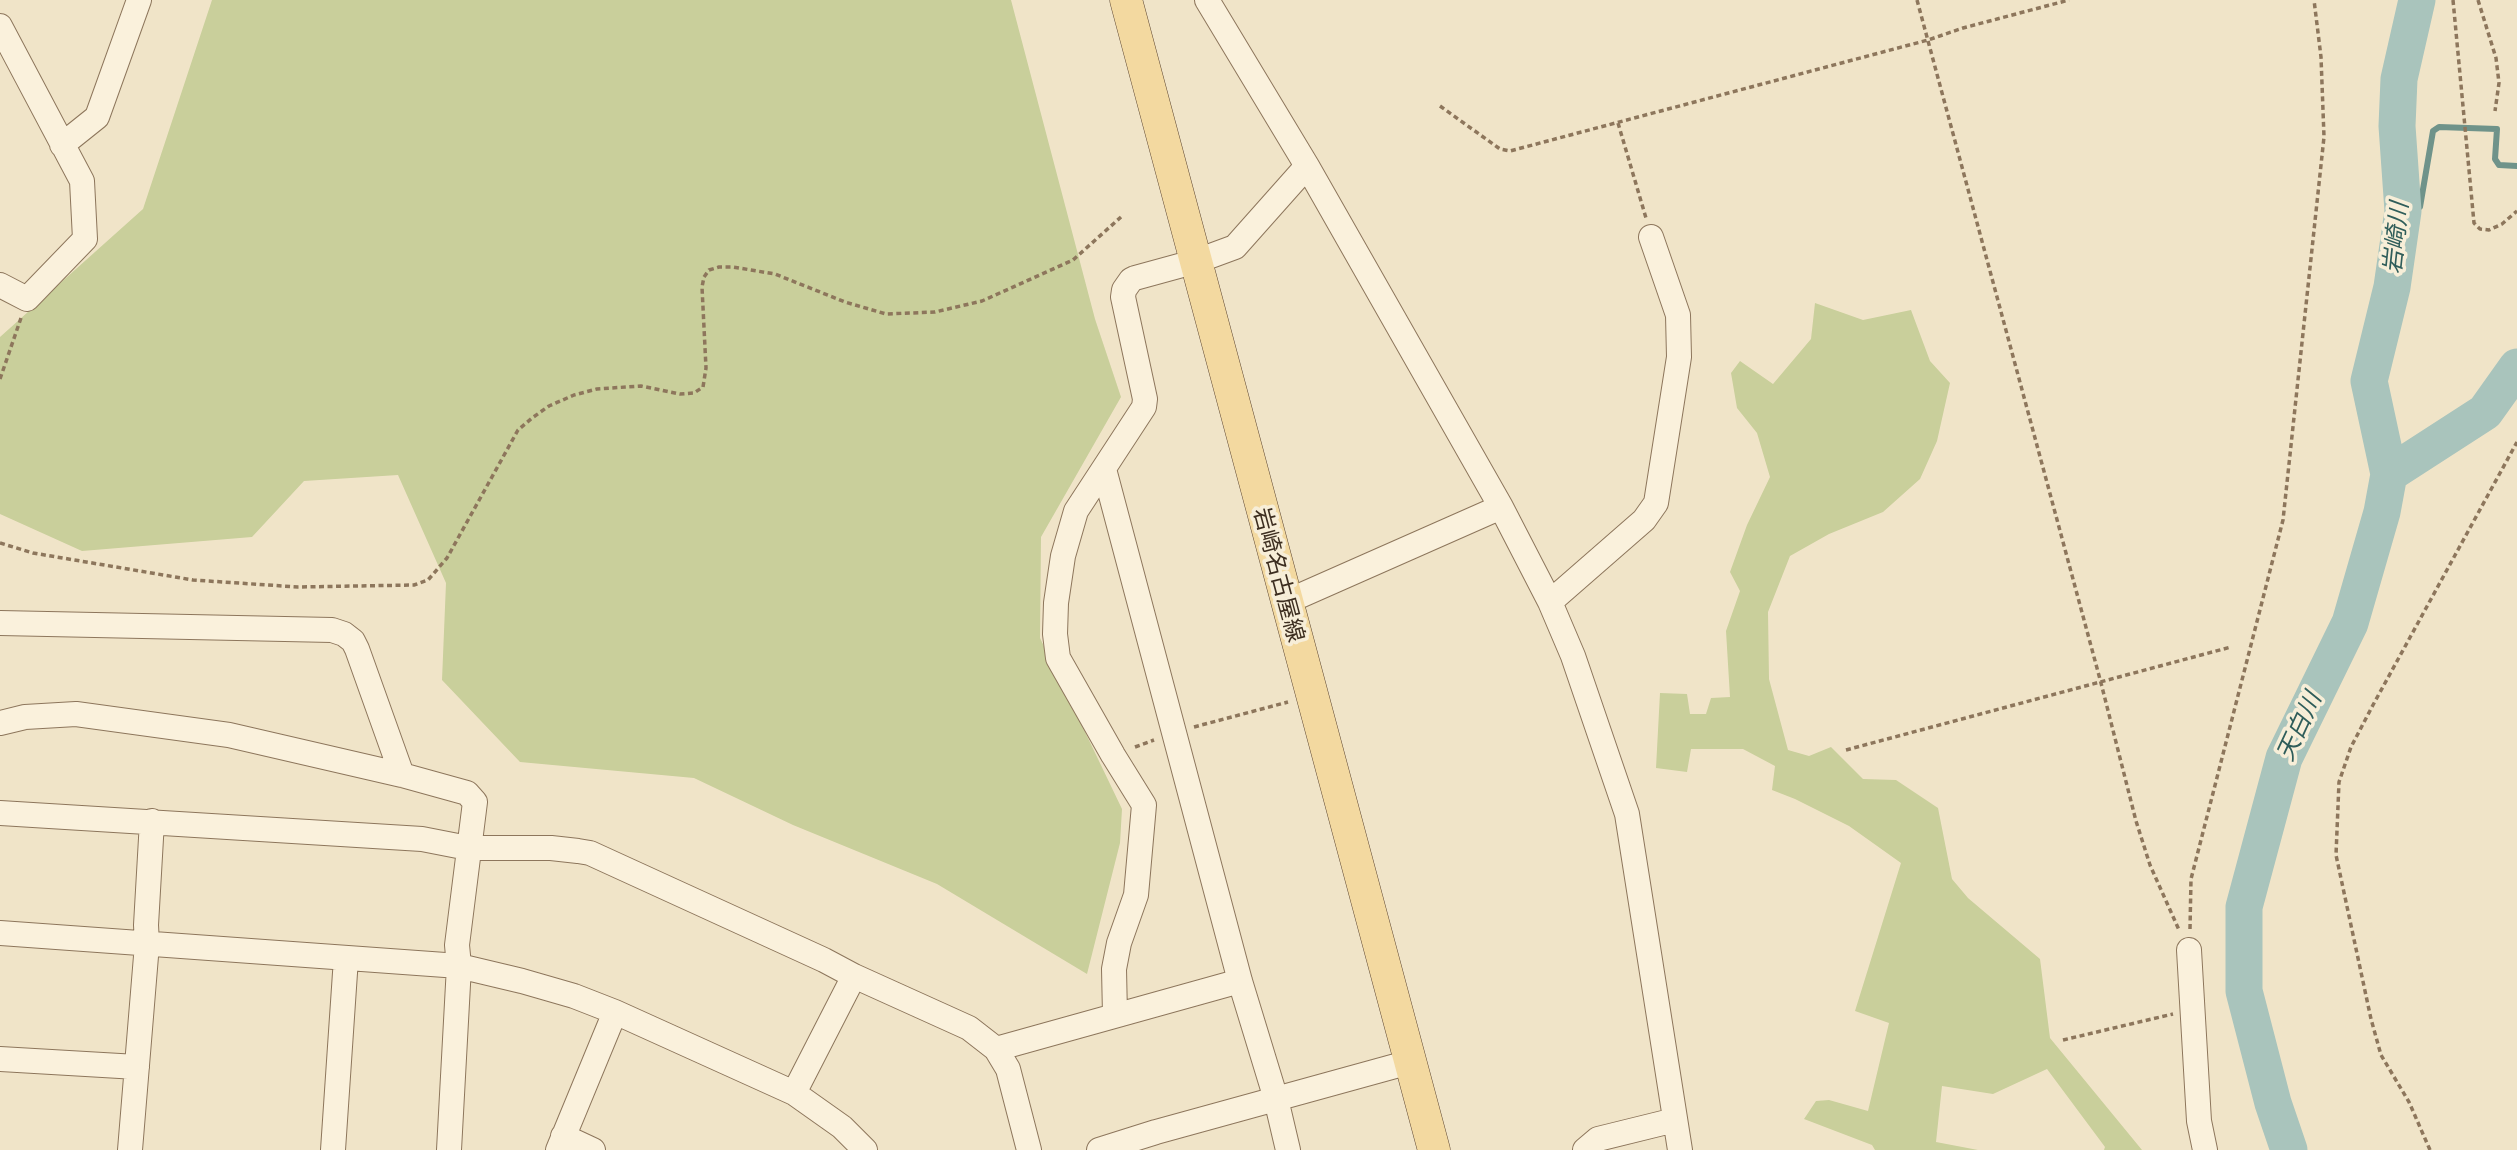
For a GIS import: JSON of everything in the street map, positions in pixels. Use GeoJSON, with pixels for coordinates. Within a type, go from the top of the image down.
{"type":"FeatureCollection","features":[{"type":"Feature","properties":{"kind":"main road","name":"岩崎名古屋線"},"geometry":{"type":"LineString","coordinates":[[1126,0],[1434,1150]]}},
{"type":"Feature","properties":{"kind":"street"},"geometry":{"type":"LineString","coordinates":[[62,145],[97,117],[139,0]]}},
{"type":"Feature","properties":{"kind":"street"},"geometry":{"type":"LineString","coordinates":[[1207,0],[1307,166],[1501,507],[1550,602],[1573,656],[1627,814],[1680,1150]]}},
{"type":"Feature","properties":{"kind":"street"},"geometry":{"type":"LineString","coordinates":[[0,26],[82,181],[85,239],[27,299],[0,285]]}},
{"type":"Feature","properties":{"kind":"street"},"geometry":{"type":"LineString","coordinates":[[1115,1015],[1114,970],[1119,943],[1136,895],[1144,805],[1058,658],[1055,634],[1056,603],[1063,556],[1076,511],[1144,407],[1145,399],[1123,297],[1130,280],[1227,251],[1242,241],[1307,166]]}},
{"type":"Feature","properties":{"kind":"street"},"geometry":{"type":"LineString","coordinates":[[1550,602],[1644,520],[1656,503],[1679,357],[1678,315],[1651,237]]}},
{"type":"Feature","properties":{"kind":"street"},"geometry":{"type":"LineString","coordinates":[[1104,469],[1240,981],[1276,1099],[1288,1150]]}},
{"type":"Feature","properties":{"kind":"street"},"geometry":{"type":"LineString","coordinates":[[1286,602],[1501,507]]}},
{"type":"Feature","properties":{"kind":"street"},"geometry":{"type":"LineString","coordinates":[[0,623],[332,630],[344,634],[353,641],[357,649],[402,775]]}},
{"type":"Feature","properties":{"kind":"street"},"geometry":{"type":"LineString","coordinates":[[0,723],[26,717],[76,714],[229,735],[467,793],[475,802],[457,945],[459,967],[449,1150]]}},
{"type":"Feature","properties":{"kind":"street"},"geometry":{"type":"LineString","coordinates":[[0,813],[422,839],[468,848],[551,848],[590,853],[969,1028],[996,1049],[1008,1069],[1029,1150]]}},
{"type":"Feature","properties":{"kind":"street"},"geometry":{"type":"LineString","coordinates":[[130,1150],[147,944],[152,821]]}},
{"type":"Feature","properties":{"kind":"street"},"geometry":{"type":"LineString","coordinates":[[0,933],[459,967],[522,981],[574,996],[615,1012],[794,1093],[842,1127],[865,1150]]}},
{"type":"Feature","properties":{"kind":"street"},"geometry":{"type":"LineString","coordinates":[[2189,950],[2199,1121],[2205,1150]]}},
{"type":"Feature","properties":{"kind":"street"},"geometry":{"type":"LineString","coordinates":[[333,1150],[346,958]]}},
{"type":"Feature","properties":{"kind":"street"},"geometry":{"type":"LineString","coordinates":[[794,1093],[854,976]]}},
{"type":"Feature","properties":{"kind":"street"},"geometry":{"type":"LineString","coordinates":[[996,1049],[1240,981]]}},
{"type":"Feature","properties":{"kind":"street"},"geometry":{"type":"LineString","coordinates":[[593,1150],[560,1143],[615,1012]]}},
{"type":"Feature","properties":{"kind":"street"},"geometry":{"type":"LineString","coordinates":[[0,1059],[137,1067]]}},
{"type":"Feature","properties":{"kind":"street"},"geometry":{"type":"LineString","coordinates":[[1099,1150],[1158,1141],[1276,1099],[1410,1062]]}},
{"type":"Feature","properties":{"kind":"street"},"geometry":{"type":"LineString","coordinates":[[1586,1150],[1598,1139],[1675,1120]]}},
{"type":"Feature","properties":{"kind":"path"},"geometry":{"type":"LineString","coordinates":[[1917,0],[2150,865],[2189,950]]}},
{"type":"Feature","properties":{"kind":"path"},"geometry":{"type":"LineString","coordinates":[[1440,106],[1500,149],[1510,151],[2069,0]]}},
{"type":"Feature","properties":{"kind":"path"},"geometry":{"type":"LineString","coordinates":[[2189,950],[2191,879],[2283,520],[2324,136],[2314,0]]}},
{"type":"Feature","properties":{"kind":"path"},"geometry":{"type":"LineString","coordinates":[[2453,0],[2474,223],[2480,229],[2489,230],[2502,224],[2517,211]]}},
{"type":"Feature","properties":{"kind":"path"},"geometry":{"type":"LineString","coordinates":[[2479,0],[2496,58],[2499,83],[2495,111]]}},
{"type":"Feature","properties":{"kind":"path"},"geometry":{"type":"LineString","coordinates":[[1618,123],[1651,237]]}},
{"type":"Feature","properties":{"kind":"path"},"geometry":{"type":"LineString","coordinates":[[0,543],[33,553],[193,580],[299,587],[414,585],[428,580],[447,558],[518,430],[549,406],[597,389],[641,386],[680,394],[694,393],[703,387],[706,368],[702,287],[709,270],[733,267],[775,274],[845,302],[886,314],[935,313],[982,302],[1073,260],[1121,218]]}},
{"type":"Feature","properties":{"kind":"path"},"geometry":{"type":"LineString","coordinates":[[0,379],[27,299]]}},
{"type":"Feature","properties":{"kind":"path"},"geometry":{"type":"LineString","coordinates":[[2430,1150],[2409,1102],[2381,1055],[2371,1019],[2336,855],[2339,782],[2351,747],[2517,442]]}},
{"type":"Feature","properties":{"kind":"path"},"geometry":{"type":"LineString","coordinates":[[1846,750],[2231,647]]}},
{"type":"Feature","properties":{"kind":"path"},"geometry":{"type":"LineString","coordinates":[[1113,755],[1175,732],[1311,696]]}},
{"type":"Feature","properties":{"kind":"path"},"geometry":{"type":"LineString","coordinates":[[2063,1040],[2164,1015],[2193,1011]]}},
{"type":"Feature","properties":{"kind":"green space"},"geometry":{"type":"Polygon","coordinates":[[[212,0],[1011,0],[1095,319],[1121,397],[1041,537],[1040,638],[1122,809],[1120,843],[1087,974],[937,884],[793,825],[694,778],[520,762],[442,680],[446,583],[398,475],[304,481],[252,537],[82,551],[0,514],[0,337],[143,209],[212,0]]]}},
{"type":"Feature","properties":{"kind":"green space"},"geometry":{"type":"Polygon","coordinates":[[[1815,303],[1863,320],[1911,310],[1930,361],[1950,383],[1937,441],[1920,479],[1883,512],[1829,534],[1790,556],[1768,612],[1769,679],[1788,750],[1809,756],[1831,747],[1863,779],[1896,780],[1938,808],[1952,879],[1968,898],[2040,959],[2050,1038],[2142,1150],[2104,1150],[2105,1147],[2047,1069],[1993,1094],[1942,1086],[1936,1142],[1978,1150],[1875,1150],[1872,1145],[1804,1119],[1816,1101],[1829,1100],[1868,1111],[1889,1023],[1855,1011],[1901,863],[1849,826],[1772,790],[1775,766],[1743,749],[1691,749],[1687,772],[1656,768],[1660,693],[1687,694],[1690,714],[1706,714],[1711,698],[1730,697],[1726,631],[1740,591],[1730,572],[1747,525],[1770,477],[1757,433],[1737,408],[1731,373],[1740,361],[1773,384],[1811,339],[1815,303]]]}},
{"type":"Feature","properties":{"kind":"waterway","name":"天白川"},"geometry":{"type":"LineString","coordinates":[[2289,1150],[2273,1103],[2244,991],[2244,907],[2284,758],[2350,623],[2382,512],[2389,474],[2369,381],[2392,287],[2403,211],[2397,126],[2399,79],[2417,0]]}},
{"type":"Feature","properties":{"kind":"waterway","name":"岩崎川"},"geometry":{"type":"LineString","coordinates":[[2403,211],[2420,207],[2433,131],[2439,127],[2497,129],[2495,159],[2499,165],[2517,166]]}},
{"type":"Feature","properties":{"kind":"waterway","name":"天白川"},"geometry":{"type":"LineString","coordinates":[[2389,474],[2485,412],[2517,367]]}}]}
